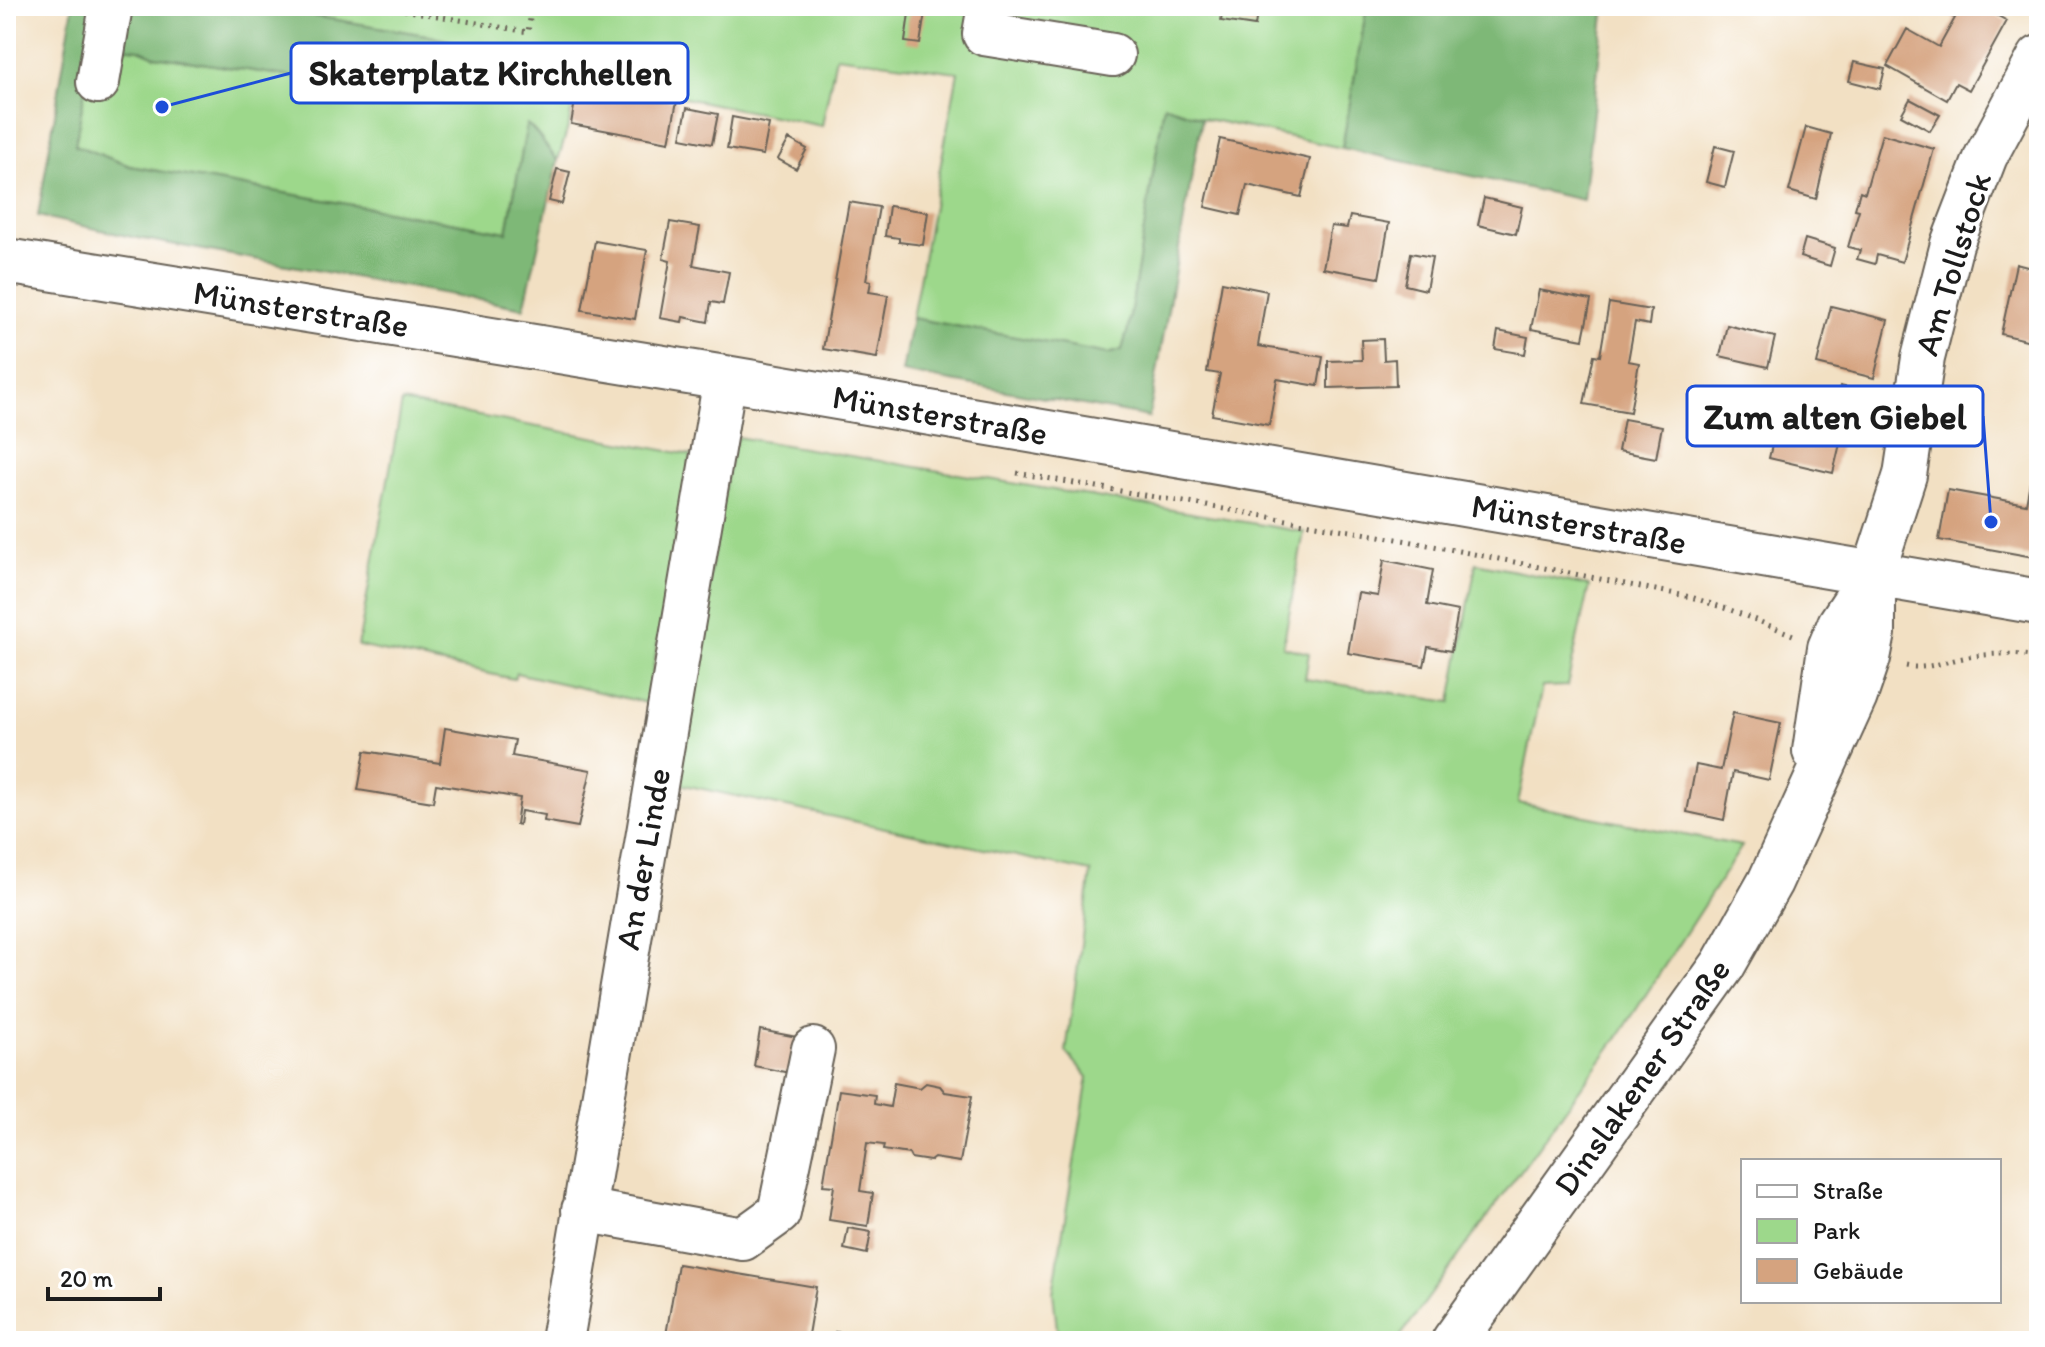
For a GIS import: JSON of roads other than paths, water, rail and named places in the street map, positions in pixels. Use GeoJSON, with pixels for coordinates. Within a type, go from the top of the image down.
{"type":"FeatureCollection","features":[{"type":"Feature","properties":{"kind":"main road","name":"Münsterstraße"},"geometry":{"type":"LineString","coordinates":[[6,261],[725,378],[2039,602]]}},
{"type":"Feature","properties":{"kind":"main road","name":"Dinslakener Straße"},"geometry":{"type":"LineString","coordinates":[[1454,1341],[1723,965],[1770,882],[1807,799],[1830,648],[1840,624],[1873,574]]}},
{"type":"Feature","properties":{"kind":"street"},"geometry":{"type":"LineString","coordinates":[[98,82],[111,6]]}},
{"type":"Feature","properties":{"kind":"street"},"geometry":{"type":"LineString","coordinates":[[989,6],[984,34],[1113,55]]}},
{"type":"Feature","properties":{"kind":"street","name":"Am Tollstock"},"geometry":{"type":"LineString","coordinates":[[1873,574],[1905,475],[1923,358],[1952,244],[1986,156],[2039,57]]}},
{"type":"Feature","properties":{"kind":"street","name":"An der Linde"},"geometry":{"type":"LineString","coordinates":[[562,1341],[725,378]]}},
{"type":"Feature","properties":{"kind":"street"},"geometry":{"type":"LineString","coordinates":[[583,1210],[743,1239],[779,1213],[813,1049]]}},
{"type":"Feature","properties":{"kind":"place","name":"Skaterplatz Kirchhellen"},"geometry":{"type":"Point","coordinates":[162,107]}},
{"type":"Feature","properties":{"kind":"place","name":"Zum alten Giebel"},"geometry":{"type":"Point","coordinates":[1991,522]}}]}
